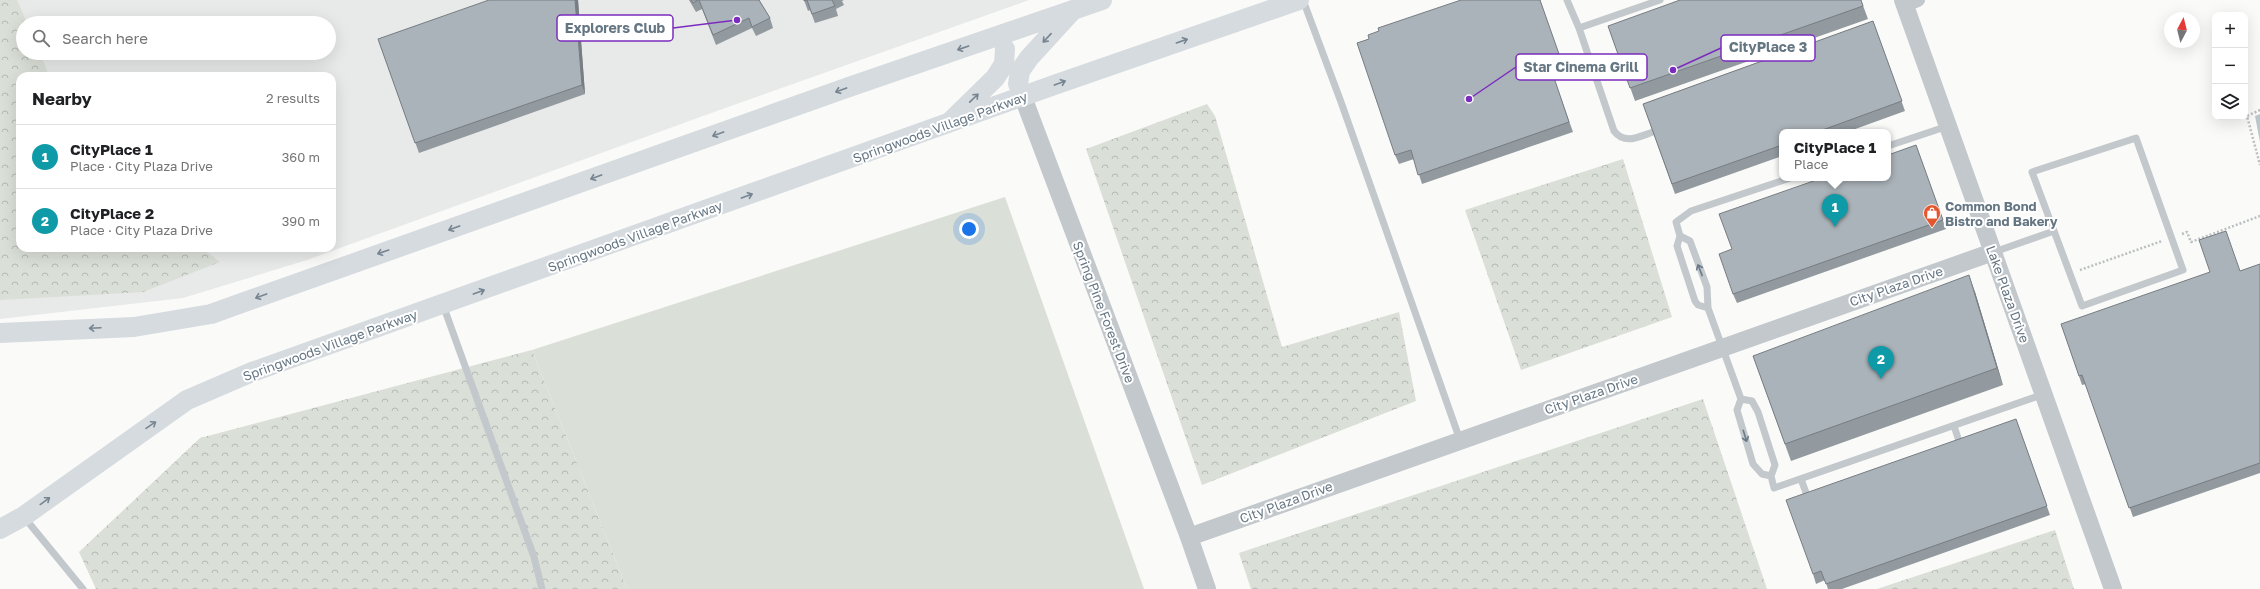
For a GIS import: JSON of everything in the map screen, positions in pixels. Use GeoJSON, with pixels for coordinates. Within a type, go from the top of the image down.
{"type":"FeatureCollection","features":[{"type":"Feature","properties":{"kind":"main road"},"geometry":{"type":"LineString","coordinates":[[0,333],[134,326],[210,314],[1003,42],[1073,10],[1102,0]]}},
{"type":"Feature","properties":{"kind":"main road","name":"Springwoods Village Parkway"},"geometry":{"type":"LineString","coordinates":[[0,529],[24,516],[187,400],[252,372],[946,125],[1021,90],[1299,0]]}},
{"type":"Feature","properties":{"kind":"main road"},"geometry":{"type":"LineString","coordinates":[[1021,90],[1020,71],[1029,58],[1073,10]]}},
{"type":"Feature","properties":{"kind":"main road"},"geometry":{"type":"LineString","coordinates":[[946,125],[995,78],[1004,64],[1003,42]]}},
{"type":"Feature","properties":{"kind":"street","name":"Lake Plaza Drive"},"geometry":{"type":"LineString","coordinates":[[1909,2],[1948,126],[2113,589]]}},
{"type":"Feature","properties":{"kind":"street","name":"Spring Pine Forest Drive"},"geometry":{"type":"LineString","coordinates":[[1003,42],[1189,537],[1206,589]]}},
{"type":"Feature","properties":{"kind":"street","name":"City Plaza Drive"},"geometry":{"type":"LineString","coordinates":[[1189,537],[1993,252]]}},
{"type":"Feature","properties":{"kind":"lane"},"geometry":{"type":"LineString","coordinates":[[1303,0],[1341,102],[1460,440]]}},
{"type":"Feature","properties":{"kind":"lane"},"geometry":{"type":"LineString","coordinates":[[1567,0],[1579,28],[1614,131],[1620,138],[1629,140],[1653,132]]}},
{"type":"Feature","properties":{"kind":"lane"},"geometry":{"type":"LineString","coordinates":[[1579,28],[1660,0]]}},
{"type":"Feature","properties":{"kind":"lane"},"geometry":{"type":"LineString","coordinates":[[1891,145],[1948,126]]}},
{"type":"Feature","properties":{"kind":"lane"},"geometry":{"type":"LineString","coordinates":[[2136,138],[2183,270],[2082,306],[2054,231],[2032,172],[2136,138]]}},
{"type":"Feature","properties":{"kind":"lane"},"geometry":{"type":"LineString","coordinates":[[1708,308],[1698,305],[1695,301],[1677,246],[1680,236],[1676,222],[1691,211],[1781,181]]}},
{"type":"Feature","properties":{"kind":"lane"},"geometry":{"type":"LineString","coordinates":[[1993,252],[2054,231]]}},
{"type":"Feature","properties":{"kind":"lane"},"geometry":{"type":"LineString","coordinates":[[1680,236],[1690,241],[1707,287],[1708,308],[1742,399],[1737,410],[1753,464],[1762,474],[1771,476]]}},
{"type":"Feature","properties":{"kind":"lane"},"geometry":{"type":"LineString","coordinates":[[443,305],[534,557],[542,589]]}},
{"type":"Feature","properties":{"kind":"lane"},"geometry":{"type":"LineString","coordinates":[[1742,399],[1752,401],[1758,412],[1775,465],[1771,476],[1774,488],[2044,394]]}},
{"type":"Feature","properties":{"kind":"lane"},"geometry":{"type":"LineString","coordinates":[[1954,426],[1962,448]]}},
{"type":"Feature","properties":{"kind":"lane"},"geometry":{"type":"LineString","coordinates":[[1801,479],[1809,502]]}},
{"type":"Feature","properties":{"kind":"lane"},"geometry":{"type":"LineString","coordinates":[[24,516],[83,589]]}},
{"type":"Feature","properties":{"kind":"path"},"geometry":{"type":"LineString","coordinates":[[2260,110],[2247,116],[2260,165]]}},
{"type":"Feature","properties":{"kind":"shaded area"},"geometry":{"type":"Polygon","coordinates":[[[0,0],[1029,0],[703,116],[336,249],[336,72],[16,72],[16,252],[329,252],[183,298],[0,319],[0,0]]]}},
{"type":"Feature","properties":{"kind":"shaded area"},"geometry":{"type":"Polygon","coordinates":[[[2260,114],[2260,142],[2255,116],[2260,114]]]}},
{"type":"Feature","properties":{"kind":"green space"},"geometry":{"type":"Polygon","coordinates":[[[0,0],[17,0],[24,16],[16,16],[16,60],[43,60],[47,72],[16,72],[16,252],[207,252],[220,262],[143,292],[0,300],[0,0]]]}},
{"type":"Feature","properties":{"kind":"green space"},"geometry":{"type":"Polygon","coordinates":[[[1207,104],[1215,116],[1282,347],[1399,312],[1416,401],[1202,485],[1086,149],[1207,104]]]}},
{"type":"Feature","properties":{"kind":"green space"},"geometry":{"type":"Polygon","coordinates":[[[1623,159],[1672,317],[1521,370],[1465,210],[1623,159]]]}},
{"type":"Feature","properties":{"kind":"green space"},"geometry":{"type":"Polygon","coordinates":[[[1005,197],[1144,589],[627,589],[532,350],[1005,197]]]}},
{"type":"Feature","properties":{"kind":"green space"},"geometry":{"type":"Polygon","coordinates":[[[532,350],[627,589],[96,589],[79,552],[200,438],[532,350]]]}},
{"type":"Feature","properties":{"kind":"green space"},"geometry":{"type":"Polygon","coordinates":[[[1703,399],[1767,589],[1251,589],[1239,553],[1703,399]]]}},
{"type":"Feature","properties":{"kind":"green space"},"geometry":{"type":"Polygon","coordinates":[[[2055,530],[2074,589],[1877,589],[2055,530]]]}},
{"type":"Feature","properties":{"kind":"building"},"geometry":{"type":"Polygon","coordinates":[[[489,0],[575,0],[582,85],[415,143],[378,39],[489,0]]]}},
{"type":"Feature","properties":{"kind":"building"},"geometry":{"type":"Polygon","coordinates":[[[691,0],[698,0],[693,3],[691,0]]]}},
{"type":"Feature","properties":{"kind":"building"},"geometry":{"type":"Polygon","coordinates":[[[699,0],[759,0],[770,18],[752,27],[749,18],[713,35],[699,0]]]}},
{"type":"Feature","properties":{"kind":"building"},"geometry":{"type":"Polygon","coordinates":[[[807,0],[832,0],[835,6],[812,14],[807,0]]]}},
{"type":"Feature","properties":{"kind":"building"},"geometry":{"type":"Polygon","coordinates":[[[1461,0],[1540,0],[1559,54],[1547,57],[1569,122],[1418,175],[1411,150],[1395,155],[1357,43],[1369,39],[1368,35],[1379,31],[1378,28],[1461,0]]]}},
{"type":"Feature","properties":{"kind":"building"},"geometry":{"type":"Polygon","coordinates":[[[1680,0],[1861,0],[1863,6],[1630,88],[1608,26],[1680,0]]]}},
{"type":"Feature","properties":{"kind":"building"},"geometry":{"type":"Polygon","coordinates":[[[1873,21],[1902,101],[1825,129],[1779,129],[1779,146],[1672,184],[1643,104],[1873,21]]]}},
{"type":"Feature","properties":{"kind":"building"},"geometry":{"type":"Polygon","coordinates":[[[1916,145],[1943,220],[1733,294],[1719,254],[1732,249],[1719,214],[1813,181],[1891,181],[1891,154],[1916,145]]]}},
{"type":"Feature","properties":{"kind":"building"},"geometry":{"type":"Polygon","coordinates":[[[2226,231],[2240,271],[2260,264],[2260,463],[2129,508],[2082,375],[2079,376],[2061,324],[2210,272],[2199,240],[2226,231]]]}},
{"type":"Feature","properties":{"kind":"building"},"geometry":{"type":"Polygon","coordinates":[[[1969,275],[1997,368],[1785,444],[1753,356],[1969,275]]]}},
{"type":"Feature","properties":{"kind":"building"},"geometry":{"type":"Polygon","coordinates":[[[2016,419],[2047,506],[1826,584],[1821,571],[1813,574],[1786,500],[2016,419]]]}},
{"type":"Feature","properties":{"kind":"place","name":"Explorers Club"},"geometry":{"type":"Point","coordinates":[737,20]}},
{"type":"Feature","properties":{"kind":"place","name":"CityPlace 3"},"geometry":{"type":"Point","coordinates":[1673,70]}},
{"type":"Feature","properties":{"kind":"place","name":"Star Cinema Grill"},"geometry":{"type":"Point","coordinates":[1469,99]}},
{"type":"Feature","properties":{"kind":"place","name":"CityPlace 1"},"geometry":{"type":"Point","coordinates":[1835,227]}},
{"type":"Feature","properties":{"kind":"place","name":"Common Bond Bistro and Bakery"},"geometry":{"type":"Point","coordinates":[1932,228]}},
{"type":"Feature","properties":{"kind":"place","name":"CityPlace 2"},"geometry":{"type":"Point","coordinates":[1881,379]}}]}
